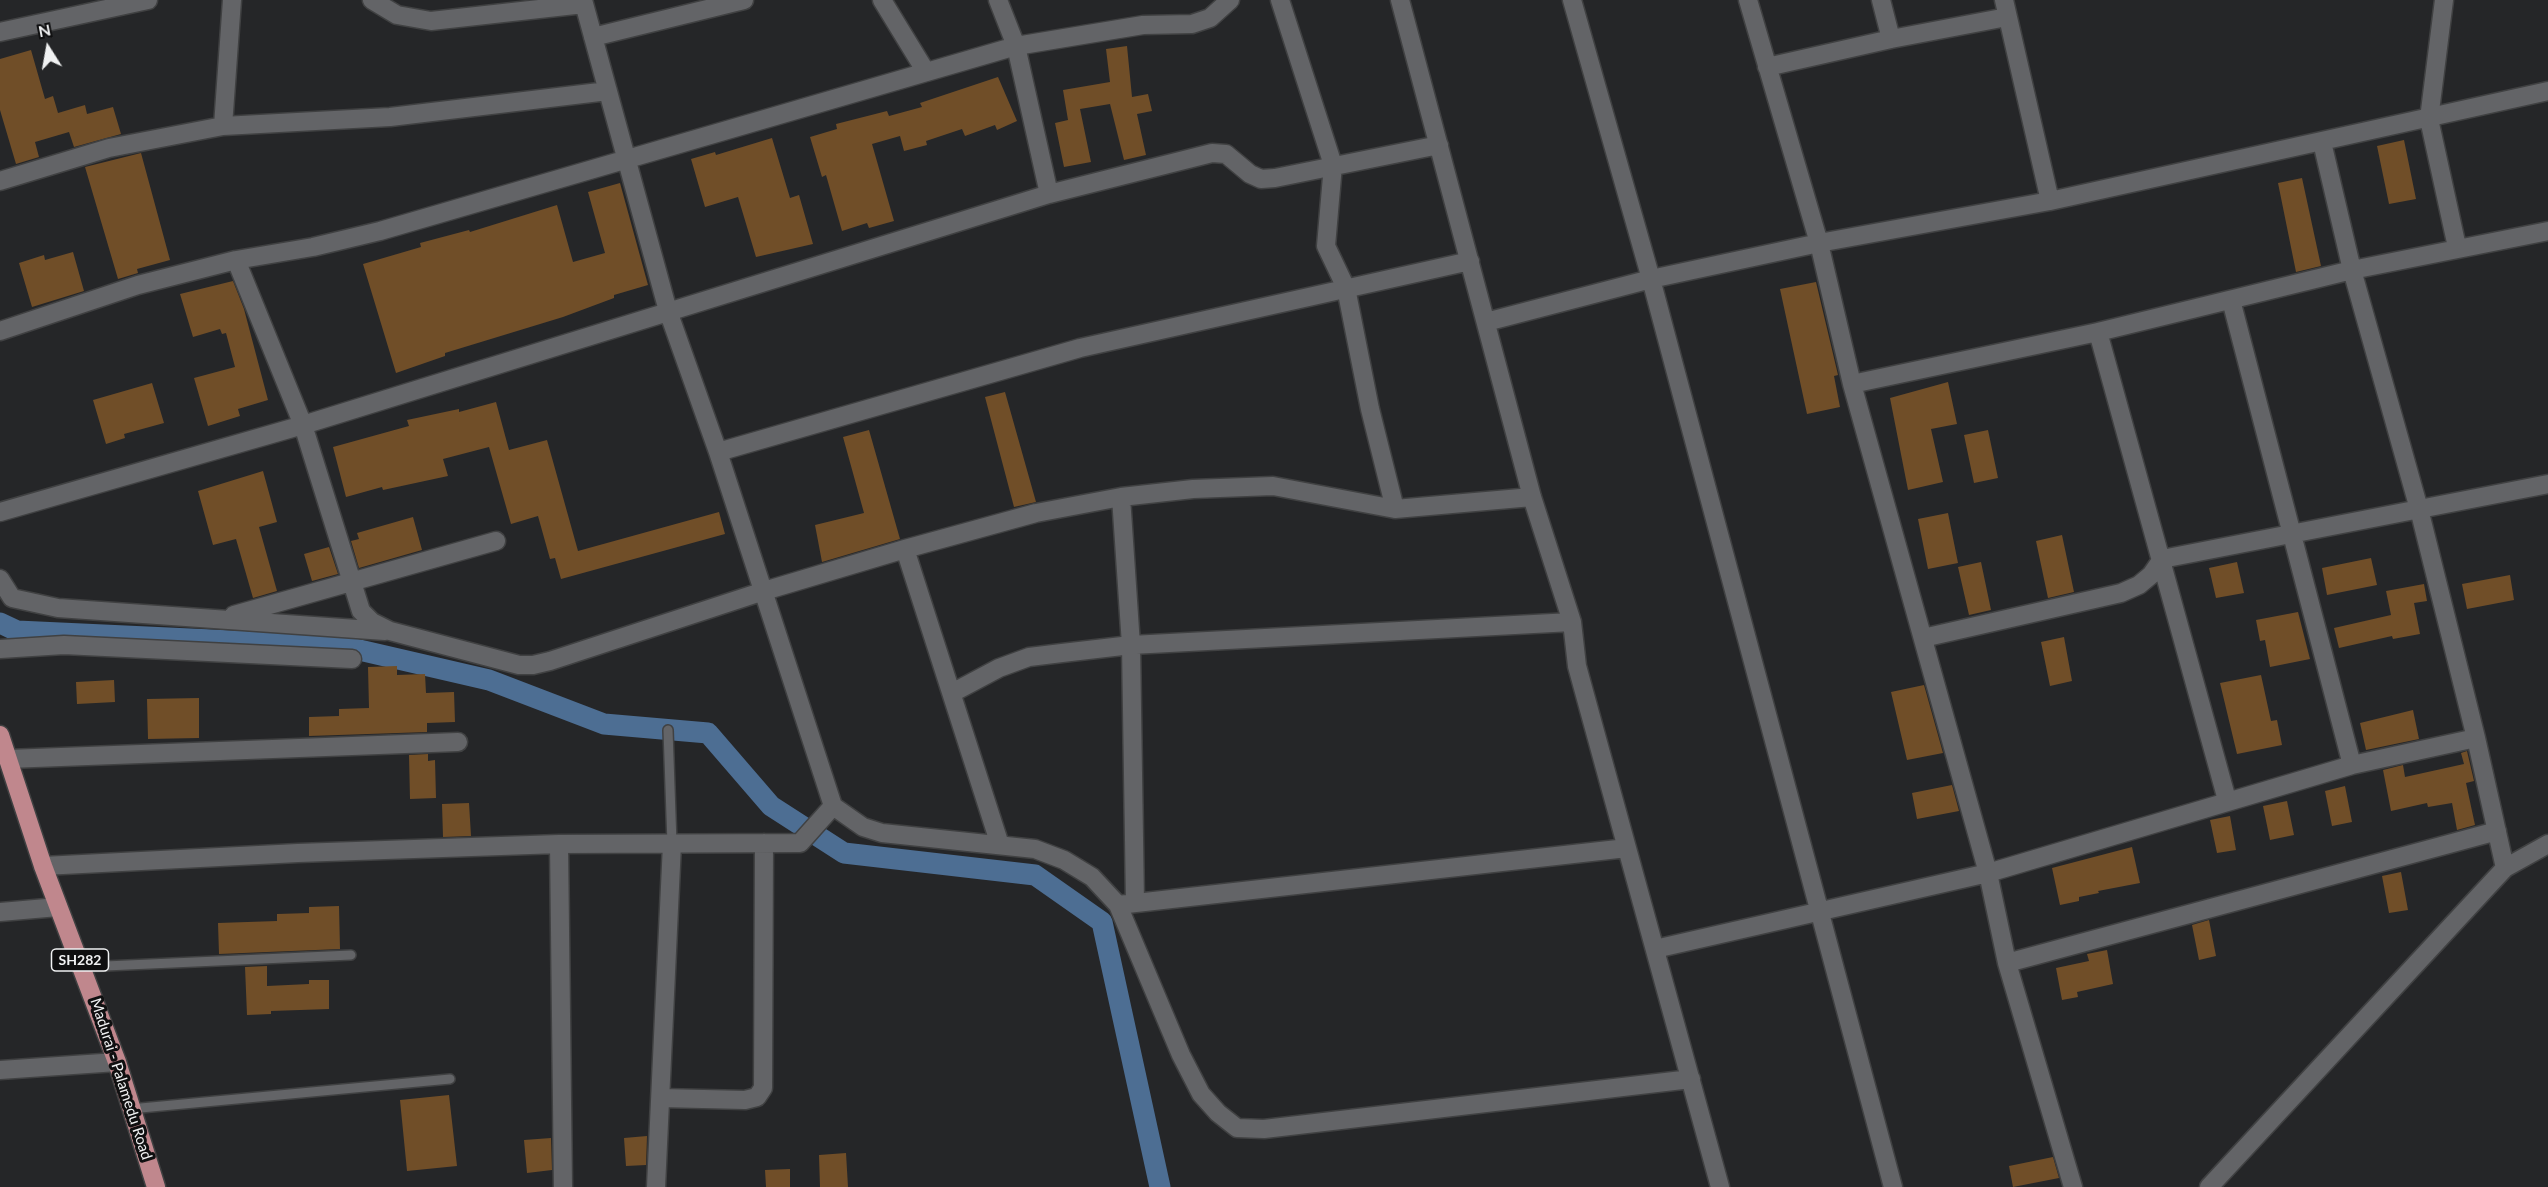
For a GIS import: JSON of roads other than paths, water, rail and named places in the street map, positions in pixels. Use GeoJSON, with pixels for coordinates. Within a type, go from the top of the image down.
{"type":"FeatureCollection","features":[{"type":"Feature","properties":{"kind":"main road","name":"Madurai - Palamedu Road"},"geometry":{"type":"LineString","coordinates":[[0,735],[43,866],[117,1062],[156,1187]]}},
{"type":"Feature","properties":{"kind":"street"},"geometry":{"type":"LineString","coordinates":[[0,32],[127,2],[148,0]]}},
{"type":"Feature","properties":{"kind":"street"},"geometry":{"type":"LineString","coordinates":[[223,126],[232,0]]}},
{"type":"Feature","properties":{"kind":"street"},"geometry":{"type":"LineString","coordinates":[[372,0],[397,15],[431,21],[583,2],[668,310],[764,591],[830,810],[863,827],[882,833],[1035,849],[1064,860],[1092,877],[1126,904],[1627,848]]}},
{"type":"Feature","properties":{"kind":"street"},"geometry":{"type":"LineString","coordinates":[[593,37],[744,0]]}},
{"type":"Feature","properties":{"kind":"street"},"geometry":{"type":"LineString","coordinates":[[882,0],[926,72]]}},
{"type":"Feature","properties":{"kind":"street"},"geometry":{"type":"LineString","coordinates":[[998,0],[1016,46],[1049,194]]}},
{"type":"Feature","properties":{"kind":"street"},"geometry":{"type":"LineString","coordinates":[[0,331],[138,285],[236,261],[314,247],[381,231],[628,161],[1016,46],[1143,25],[1192,24],[1210,18],[1230,0]]}},
{"type":"Feature","properties":{"kind":"street"},"geometry":{"type":"LineString","coordinates":[[1280,0],[1332,165],[1326,246],[1346,288],[1370,409],[1395,509]]}},
{"type":"Feature","properties":{"kind":"street"},"geometry":{"type":"LineString","coordinates":[[1400,0],[1532,497],[1572,622],[1576,666],[1720,1187]]}},
{"type":"Feature","properties":{"kind":"street"},"geometry":{"type":"LineString","coordinates":[[1572,0],[1651,279],[1893,1187]]}},
{"type":"Feature","properties":{"kind":"street"},"geometry":{"type":"LineString","coordinates":[[1748,0],[1819,243],[1852,384],[1988,873],[2007,963],[2073,1187]]}},
{"type":"Feature","properties":{"kind":"street"},"geometry":{"type":"LineString","coordinates":[[1881,0],[1891,39]]}},
{"type":"Feature","properties":{"kind":"street"},"geometry":{"type":"LineString","coordinates":[[2444,0],[2429,119],[2457,247]]}},
{"type":"Feature","properties":{"kind":"street"},"geometry":{"type":"LineString","coordinates":[[1767,67],[1891,39],[2005,9],[2050,201]]}},
{"type":"Feature","properties":{"kind":"street"},"geometry":{"type":"LineString","coordinates":[[0,181],[109,148],[223,126],[390,117],[608,91]]}},
{"type":"Feature","properties":{"kind":"street"},"geometry":{"type":"LineString","coordinates":[[1485,322],[1651,279],[1819,243],[2050,201],[2548,91]]}},
{"type":"Feature","properties":{"kind":"street"},"geometry":{"type":"LineString","coordinates":[[2322,142],[2352,270],[2420,509],[2505,868]]}},
{"type":"Feature","properties":{"kind":"street"},"geometry":{"type":"LineString","coordinates":[[0,512],[303,426],[668,310],[1049,194],[1212,153],[1226,154],[1250,174],[1261,179],[1439,145]]}},
{"type":"Feature","properties":{"kind":"street"},"geometry":{"type":"LineString","coordinates":[[1852,384],[2098,332],[2352,270],[2457,247],[2548,231]]}},
{"type":"Feature","properties":{"kind":"street"},"geometry":{"type":"LineString","coordinates":[[236,261],[303,426],[361,611],[372,622],[390,631]]}},
{"type":"Feature","properties":{"kind":"street"},"geometry":{"type":"LineString","coordinates":[[718,452],[1080,348],[1470,261]]}},
{"type":"Feature","properties":{"kind":"street"},"geometry":{"type":"LineString","coordinates":[[2231,300],[2294,533],[2352,765]]}},
{"type":"Feature","properties":{"kind":"street"},"geometry":{"type":"LineString","coordinates":[[2098,332],[2227,800]]}},
{"type":"Feature","properties":{"kind":"street"},"geometry":{"type":"LineString","coordinates":[[1923,638],[2121,593],[2139,585],[2151,575],[2162,559],[2548,484]]}},
{"type":"Feature","properties":{"kind":"street"},"geometry":{"type":"LineString","coordinates":[[0,579],[12,598],[26,603],[58,608],[390,631],[519,665],[533,665],[764,591],[905,549],[1036,513],[1120,497],[1193,489],[1273,486],[1395,509],[1532,497]]}},
{"type":"Feature","properties":{"kind":"street"},"geometry":{"type":"LineString","coordinates":[[1120,497],[1131,645],[1126,904],[1181,1055],[1201,1094],[1218,1113],[1237,1128],[1264,1129],[1691,1079]]}},
{"type":"Feature","properties":{"kind":"street"},"geometry":{"type":"LineString","coordinates":[[221,619],[496,541]]}},
{"type":"Feature","properties":{"kind":"street"},"geometry":{"type":"LineString","coordinates":[[905,549],[1000,845]]}},
{"type":"Feature","properties":{"kind":"street"},"geometry":{"type":"LineString","coordinates":[[952,693],[999,668],[1029,657],[1131,645],[1572,622]]}},
{"type":"Feature","properties":{"kind":"street"},"geometry":{"type":"LineString","coordinates":[[0,649],[64,645],[352,659]]}},
{"type":"Feature","properties":{"kind":"street"},"geometry":{"type":"LineString","coordinates":[[1655,949],[1988,873],[2227,800],[2352,765],[2476,738]]}},
{"type":"Feature","properties":{"kind":"street"},"geometry":{"type":"LineString","coordinates":[[8,759],[458,742]]}},
{"type":"Feature","properties":{"kind":"street"},"geometry":{"type":"LineString","coordinates":[[43,866],[298,853],[559,844],[800,843],[830,810]]}},
{"type":"Feature","properties":{"kind":"street"},"geometry":{"type":"LineString","coordinates":[[2007,963],[2497,831]]}},
{"type":"Feature","properties":{"kind":"street"},"geometry":{"type":"LineString","coordinates":[[661,1098],[745,1100],[757,1097],[763,1088],[764,843]]}},
{"type":"Feature","properties":{"kind":"street"},"geometry":{"type":"LineString","coordinates":[[559,844],[563,1187]]}},
{"type":"Feature","properties":{"kind":"street"},"geometry":{"type":"LineString","coordinates":[[656,1187],[672,844]]}},
{"type":"Feature","properties":{"kind":"street"},"geometry":{"type":"LineString","coordinates":[[2209,1187],[2505,868],[2548,844]]}},
{"type":"Feature","properties":{"kind":"street"},"geometry":{"type":"LineString","coordinates":[[0,912],[58,907]]}},
{"type":"Feature","properties":{"kind":"street"},"geometry":{"type":"LineString","coordinates":[[0,1070],[117,1062]]}},
{"type":"Feature","properties":{"kind":"lane"},"geometry":{"type":"LineString","coordinates":[[668,730],[672,844]]}},
{"type":"Feature","properties":{"kind":"lane"},"geometry":{"type":"LineString","coordinates":[[83,968],[351,955]]}},
{"type":"Feature","properties":{"kind":"lane"},"geometry":{"type":"LineString","coordinates":[[130,1109],[450,1079]]}},
{"type":"Feature","properties":{"kind":"waterway"},"geometry":{"type":"LineString","coordinates":[[0,623],[17,631],[342,646],[489,680],[604,724],[708,733],[771,806],[844,853],[1035,875],[1102,922],[1160,1187]]}}]}
